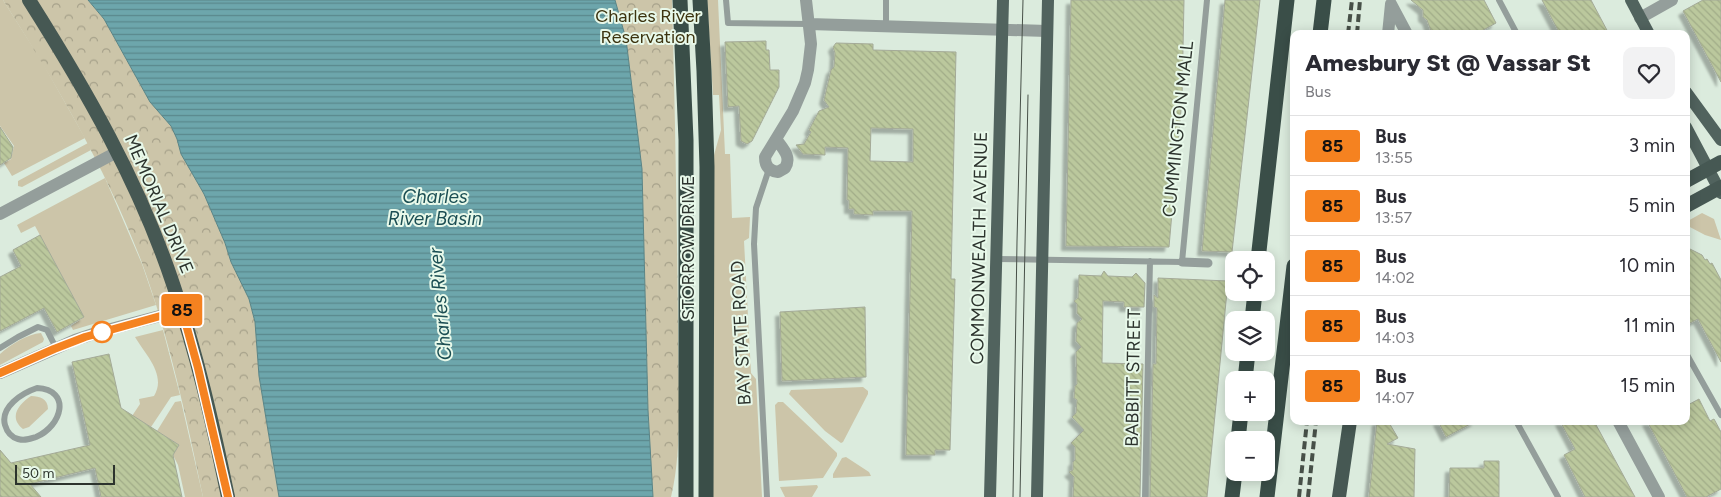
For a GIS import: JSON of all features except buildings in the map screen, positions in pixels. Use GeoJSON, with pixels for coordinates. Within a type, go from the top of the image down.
{"type":"FeatureCollection","features":[{"type":"Feature","properties":{"kind":"highway","name":"MEMORIAL DRIVE"},"geometry":{"type":"LineString","coordinates":[[29,0],[76,76],[118,152],[149,221],[182,310],[198,368],[228,497]]}},
{"type":"Feature","properties":{"kind":"highway","name":"STORROW DRIVE"},"geometry":{"type":"LineString","coordinates":[[680,0],[686,150],[686,497]]}},
{"type":"Feature","properties":{"kind":"highway","name":"STORROW DRIVE"},"geometry":{"type":"LineString","coordinates":[[700,0],[706,130],[706,497]]}},
{"type":"Feature","properties":{"kind":"highway"},"geometry":{"type":"LineString","coordinates":[[1259,251],[1288,0]]}},
{"type":"Feature","properties":{"kind":"highway"},"geometry":{"type":"LineString","coordinates":[[1320,30],[1324,0]]}},
{"type":"Feature","properties":{"kind":"highway"},"geometry":{"type":"LineString","coordinates":[[1690,179],[1721,162]]}},
{"type":"Feature","properties":{"kind":"highway"},"geometry":{"type":"LineString","coordinates":[[1690,204],[1720,189]]}},
{"type":"Feature","properties":{"kind":"highway"},"geometry":{"type":"LineString","coordinates":[[1267,497],[1290,300]]}},
{"type":"Feature","properties":{"kind":"highway"},"geometry":{"type":"LineString","coordinates":[[1339,497],[1349,425]]}},
{"type":"Feature","properties":{"kind":"highway"},"geometry":{"type":"LineString","coordinates":[[1232,497],[1234,481]]}},
{"type":"Feature","properties":{"kind":"main road","name":"COMMONWEALTH AVENUE"},"geometry":{"type":"LineString","coordinates":[[990,497],[1003,0]]}},
{"type":"Feature","properties":{"kind":"main road"},"geometry":{"type":"LineString","coordinates":[[1037,497],[1048,0]]}},
{"type":"Feature","properties":{"kind":"main road"},"geometry":{"type":"LineString","coordinates":[[1631,0],[1647,30]]}},
{"type":"Feature","properties":{"kind":"main road"},"geometry":{"type":"LineString","coordinates":[[1690,97],[1721,140]]}},
{"type":"Feature","properties":{"kind":"main road"},"geometry":{"type":"LineString","coordinates":[[1690,135],[1720,189]]}},
{"type":"Feature","properties":{"kind":"street","name":"BAY STATE ROAD"},"geometry":{"type":"LineString","coordinates":[[769,169],[766,166],[765,157],[793,111],[805,83],[810,56],[806,0]]}},
{"type":"Feature","properties":{"kind":"street"},"geometry":{"type":"LineString","coordinates":[[1640,18],[1672,0]]}},
{"type":"Feature","properties":{"kind":"street"},"geometry":{"type":"LineString","coordinates":[[1388,30],[1391,2]]}},
{"type":"Feature","properties":{"kind":"street"},"geometry":{"type":"LineString","coordinates":[[1391,2],[1405,30]]}},
{"type":"Feature","properties":{"kind":"street"},"geometry":{"type":"LineString","coordinates":[[809,24],[1047,31]]}},
{"type":"Feature","properties":{"kind":"street"},"geometry":{"type":"LineString","coordinates":[[769,169],[778,172],[782,171],[789,161],[787,154],[776,139]]}},
{"type":"Feature","properties":{"kind":"street"},"geometry":{"type":"LineString","coordinates":[[0,214],[118,152]]}},
{"type":"Feature","properties":{"kind":"street"},"geometry":{"type":"LineString","coordinates":[[1182,262],[1208,263]]}},
{"type":"Feature","properties":{"kind":"street"},"geometry":{"type":"LineString","coordinates":[[0,373],[56,348],[96,333],[182,310]]}},
{"type":"Feature","properties":{"kind":"street"},"geometry":{"type":"LineString","coordinates":[[1620,425],[1659,497]]}},
{"type":"Feature","properties":{"kind":"lane"},"geometry":{"type":"LineString","coordinates":[[726,0],[728,23],[809,24]]}},
{"type":"Feature","properties":{"kind":"lane"},"geometry":{"type":"LineString","coordinates":[[886,0],[886,26]]}},
{"type":"Feature","properties":{"kind":"lane","name":"CUMMINGTON MALL"},"geometry":{"type":"LineString","coordinates":[[1182,262],[1207,0]]}},
{"type":"Feature","properties":{"kind":"lane"},"geometry":{"type":"LineString","coordinates":[[1499,0],[1515,30]]}},
{"type":"Feature","properties":{"kind":"lane","name":"BAY STATE ROAD"},"geometry":{"type":"LineString","coordinates":[[767,497],[754,244],[756,208],[769,169]]}},
{"type":"Feature","properties":{"kind":"lane"},"geometry":{"type":"LineString","coordinates":[[996,259],[1182,262]]}},
{"type":"Feature","properties":{"kind":"lane","name":"BABBITT STREET"},"geometry":{"type":"LineString","coordinates":[[1145,497],[1150,261]]}},
{"type":"Feature","properties":{"kind":"lane"},"geometry":{"type":"LineString","coordinates":[[0,348],[18,336],[38,328],[47,330],[56,348]]}},
{"type":"Feature","properties":{"kind":"lane"},"geometry":{"type":"LineString","coordinates":[[1690,360],[1721,414]]}},
{"type":"Feature","properties":{"kind":"lane"},"geometry":{"type":"LineString","coordinates":[[37,388],[45,388],[56,396],[59,413],[57,421],[42,434],[28,440],[20,440],[3,431],[6,412],[12,402],[25,392],[37,388]]}},
{"type":"Feature","properties":{"kind":"lane"},"geometry":{"type":"LineString","coordinates":[[1518,425],[1558,497]]}},
{"type":"Feature","properties":{"kind":"green space"},"geometry":{"type":"Polygon","coordinates":[[[0,0],[3,0],[41,60],[85,138],[12,176],[4,163],[11,159],[14,146],[0,126],[0,0]]]}},
{"type":"Feature","properties":{"kind":"green space"},"geometry":{"type":"Polygon","coordinates":[[[3,0],[88,0],[104,19],[150,102],[171,126],[181,154],[204,194],[231,262],[249,299],[255,322],[259,376],[279,497],[203,497],[184,409],[161,320],[128,228],[97,161],[79,128],[3,0]]]}},
{"type":"Feature","properties":{"kind":"green space","name":"Charles River Reservation"},"geometry":{"type":"Polygon","coordinates":[[[615,0],[672,0],[679,415],[677,458],[671,497],[653,497],[648,410],[642,169],[626,39],[615,0]]]}},
{"type":"Feature","properties":{"kind":"green space"},"geometry":{"type":"Polygon","coordinates":[[[707,0],[718,0],[725,154],[730,154],[732,218],[750,217],[749,238],[744,241],[751,373],[756,379],[762,497],[713,497],[714,155],[721,130],[719,95],[713,95],[707,0]]]}},
{"type":"Feature","properties":{"kind":"green space"},"geometry":{"type":"Polygon","coordinates":[[[88,143],[91,150],[22,187],[18,186],[18,181],[88,143]]]}},
{"type":"Feature","properties":{"kind":"green space"},"geometry":{"type":"Polygon","coordinates":[[[105,178],[142,264],[156,305],[73,330],[71,326],[84,317],[35,226],[21,233],[17,225],[105,178]]]}},
{"type":"Feature","properties":{"kind":"green space"},"geometry":{"type":"Polygon","coordinates":[[[1702,213],[1714,219],[1721,240],[1705,235],[1690,227],[1690,220],[1702,213]]]}},
{"type":"Feature","properties":{"kind":"green space"},"geometry":{"type":"Polygon","coordinates":[[[163,330],[180,395],[171,397],[151,427],[132,416],[140,404],[139,399],[154,396],[158,380],[153,365],[135,337],[163,330]]]}},
{"type":"Feature","properties":{"kind":"green space"},"geometry":{"type":"Polygon","coordinates":[[[41,333],[44,339],[43,342],[0,365],[0,354],[25,338],[41,333]]]}},
{"type":"Feature","properties":{"kind":"green space"},"geometry":{"type":"Polygon","coordinates":[[[863,387],[868,391],[868,394],[841,443],[825,431],[789,394],[791,390],[863,387]]]}},
{"type":"Feature","properties":{"kind":"green space"},"geometry":{"type":"Polygon","coordinates":[[[31,396],[43,399],[47,403],[48,409],[29,427],[23,429],[16,420],[16,415],[19,407],[31,396]]]}},
{"type":"Feature","properties":{"kind":"green space"},"geometry":{"type":"Polygon","coordinates":[[[181,401],[203,497],[185,497],[178,465],[173,455],[179,445],[157,431],[175,402],[181,401]]]}},
{"type":"Feature","properties":{"kind":"green space"},"geometry":{"type":"Polygon","coordinates":[[[778,402],[783,402],[837,453],[823,478],[779,481],[775,405],[778,402]]]}},
{"type":"Feature","properties":{"kind":"green space"},"geometry":{"type":"Polygon","coordinates":[[[846,457],[869,472],[871,476],[833,478],[833,474],[842,458],[846,457]]]}},
{"type":"Feature","properties":{"kind":"green space"},"geometry":{"type":"Polygon","coordinates":[[[817,485],[818,487],[812,497],[785,497],[780,487],[817,485]]]}},
{"type":"Feature","properties":{"kind":"water","name":"Charles River Basin"},"geometry":{"type":"Polygon","coordinates":[[[88,0],[615,0],[626,39],[642,169],[648,410],[653,497],[279,497],[259,376],[255,322],[249,299],[231,262],[204,194],[181,154],[171,126],[150,102],[104,19],[88,0]]]}},
{"type":"Feature","properties":{"kind":"tram line"},"geometry":{"type":"LineString","coordinates":[[1013,497],[1023,0]]}},
{"type":"Feature","properties":{"kind":"tram line"},"geometry":{"type":"LineString","coordinates":[[1020,497],[1028,95]]}},
{"type":"Feature","properties":{"kind":"railway"},"geometry":{"type":"LineString","coordinates":[[1348,30],[1352,0]]}},
{"type":"Feature","properties":{"kind":"railway"},"geometry":{"type":"LineString","coordinates":[[1357,30],[1360,0]]}},
{"type":"Feature","properties":{"kind":"railway"},"geometry":{"type":"LineString","coordinates":[[1299,497],[1307,425]]}},
{"type":"Feature","properties":{"kind":"railway"},"geometry":{"type":"LineString","coordinates":[[1308,497],[1316,425]]}},
{"type":"Feature","properties":{"kind":"bus line","name":"85"},"geometry":{"type":"LineString","coordinates":[[0,373],[96,333],[182,310],[198,368],[228,497]]}},
{"type":"Feature","properties":{"kind":"water label","name":"Charles River"},"geometry":{"type":"Point","coordinates":[440,304]}}]}
